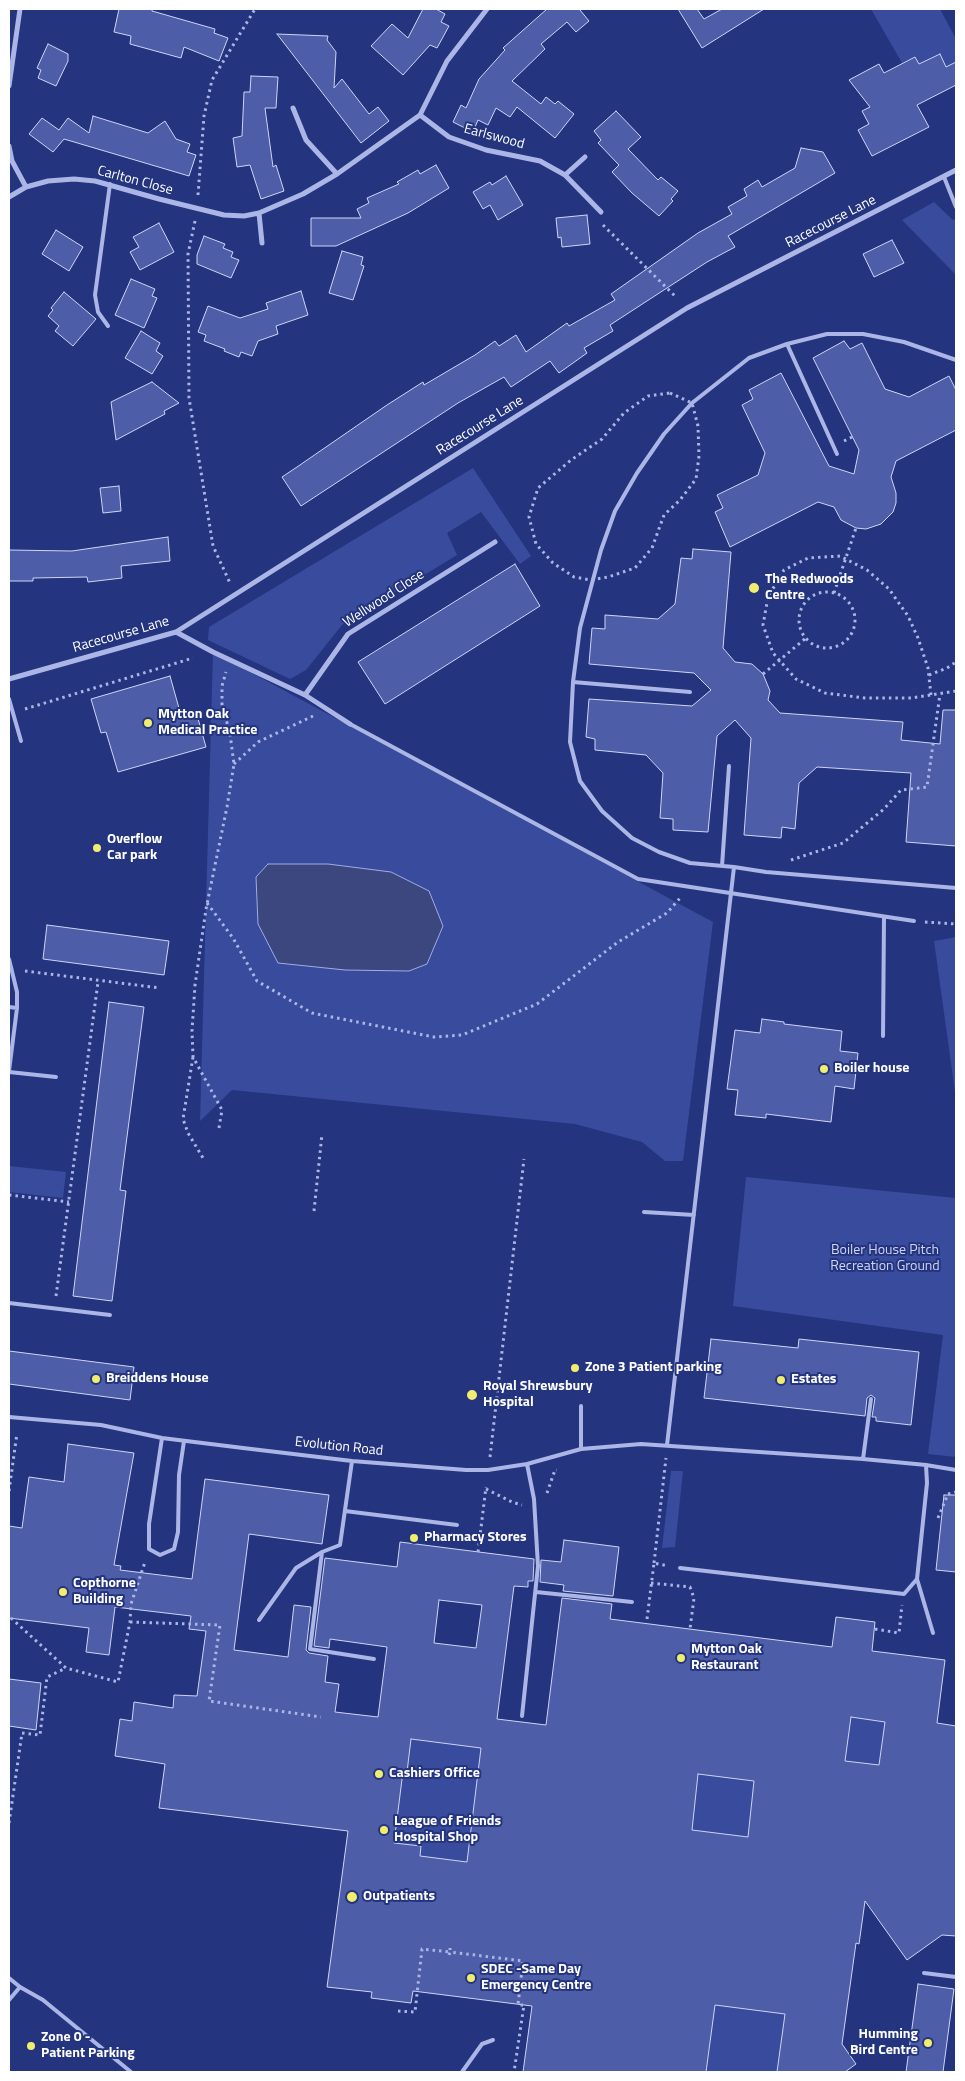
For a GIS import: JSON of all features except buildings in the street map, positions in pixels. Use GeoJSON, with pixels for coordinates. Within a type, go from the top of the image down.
{"type":"FeatureCollection","features":[{"type":"Feature","properties":{"kind":"street"},"geometry":{"type":"LineString","coordinates":[[9,86],[20,9]]}},
{"type":"Feature","properties":{"kind":"street","name":"Carlton Close"},"geometry":{"type":"LineString","coordinates":[[9,197],[26,187],[48,180],[74,179],[110,184],[158,199],[224,215],[244,216],[259,213],[303,194],[337,174],[420,115],[447,60],[487,9]]}},
{"type":"Feature","properties":{"kind":"street"},"geometry":{"type":"LineString","coordinates":[[294,108],[306,140],[337,174]]}},
{"type":"Feature","properties":{"kind":"street","name":"Earlswood"},"geometry":{"type":"LineString","coordinates":[[420,115],[449,137],[486,150],[540,161],[565,175],[601,212]]}},
{"type":"Feature","properties":{"kind":"street"},"geometry":{"type":"LineString","coordinates":[[9,146],[12,161],[26,187]]}},
{"type":"Feature","properties":{"kind":"street"},"geometry":{"type":"LineString","coordinates":[[565,175],[585,157]]}},
{"type":"Feature","properties":{"kind":"street","name":"Racecourse Lane"},"geometry":{"type":"LineString","coordinates":[[9,679],[176,632],[687,308],[956,170]]}},
{"type":"Feature","properties":{"kind":"street"},"geometry":{"type":"LineString","coordinates":[[259,213],[262,243]]}},
{"type":"Feature","properties":{"kind":"street","name":"Wellwood Close"},"geometry":{"type":"LineString","coordinates":[[305,695],[348,634],[495,542]]}},
{"type":"Feature","properties":{"kind":"street"},"geometry":{"type":"LineString","coordinates":[[176,632],[213,652],[305,695],[350,724]]}},
{"type":"Feature","properties":{"kind":"lane"},"geometry":{"type":"LineString","coordinates":[[944,177],[956,207]]}},
{"type":"Feature","properties":{"kind":"lane"},"geometry":{"type":"LineString","coordinates":[[108,326],[98,312],[95,295],[110,184]]}},
{"type":"Feature","properties":{"kind":"lane"},"geometry":{"type":"LineString","coordinates":[[956,360],[904,342],[863,334],[827,334],[787,344],[749,358],[692,403],[664,434],[637,473],[616,511],[592,580],[580,628],[573,682],[570,742],[580,781],[602,811],[632,838],[660,852],[690,863],[766,872],[956,888]]}},
{"type":"Feature","properties":{"kind":"lane"},"geometry":{"type":"LineString","coordinates":[[787,344],[837,454]]}},
{"type":"Feature","properties":{"kind":"lane"},"geometry":{"type":"LineString","coordinates":[[573,682],[690,692]]}},
{"type":"Feature","properties":{"kind":"lane"},"geometry":{"type":"LineString","coordinates":[[9,700],[21,741]]}},
{"type":"Feature","properties":{"kind":"lane"},"geometry":{"type":"LineString","coordinates":[[350,724],[638,879],[914,920]]}},
{"type":"Feature","properties":{"kind":"lane"},"geometry":{"type":"LineString","coordinates":[[722,866],[729,766]]}},
{"type":"Feature","properties":{"kind":"lane"},"geometry":{"type":"LineString","coordinates":[[667,1445],[734,867]]}},
{"type":"Feature","properties":{"kind":"lane"},"geometry":{"type":"LineString","coordinates":[[883,1036],[884,917]]}},
{"type":"Feature","properties":{"kind":"lane"},"geometry":{"type":"LineString","coordinates":[[9,960],[17,992],[17,1008],[9,1072],[56,1077]]}},
{"type":"Feature","properties":{"kind":"lane"},"geometry":{"type":"LineString","coordinates":[[9,1007],[17,1008]]}},
{"type":"Feature","properties":{"kind":"lane"},"geometry":{"type":"LineString","coordinates":[[644,1212],[694,1215]]}},
{"type":"Feature","properties":{"kind":"lane"},"geometry":{"type":"LineString","coordinates":[[9,1303],[110,1315]]}},
{"type":"Feature","properties":{"kind":"lane"},"geometry":{"type":"LineString","coordinates":[[863,1460],[871,1399]]}},
{"type":"Feature","properties":{"kind":"lane"},"geometry":{"type":"LineString","coordinates":[[581,1406],[581,1449]]}},
{"type":"Feature","properties":{"kind":"lane","name":"Evolution Road"},"geometry":{"type":"LineString","coordinates":[[9,1417],[101,1425],[184,1441],[352,1460],[466,1470],[488,1470],[527,1464],[581,1449],[641,1444],[926,1465],[956,1470]]}},
{"type":"Feature","properties":{"kind":"lane"},"geometry":{"type":"LineString","coordinates":[[162,1438],[149,1524],[149,1549],[160,1556],[174,1549],[178,1532],[179,1475],[184,1441]]}},
{"type":"Feature","properties":{"kind":"lane"},"geometry":{"type":"LineString","coordinates":[[259,1620],[296,1568],[322,1552],[340,1545],[352,1460]]}},
{"type":"Feature","properties":{"kind":"lane"},"geometry":{"type":"LineString","coordinates":[[522,1716],[538,1566],[534,1499],[527,1464]]}},
{"type":"Feature","properties":{"kind":"lane"},"geometry":{"type":"LineString","coordinates":[[926,1465],[927,1483],[917,1579],[933,1632]]}},
{"type":"Feature","properties":{"kind":"lane"},"geometry":{"type":"LineString","coordinates":[[344,1511],[457,1525]]}},
{"type":"Feature","properties":{"kind":"lane"},"geometry":{"type":"LineString","coordinates":[[322,1552],[310,1649],[374,1659]]}},
{"type":"Feature","properties":{"kind":"lane"},"geometry":{"type":"LineString","coordinates":[[680,1568],[904,1594],[917,1579]]}},
{"type":"Feature","properties":{"kind":"lane"},"geometry":{"type":"LineString","coordinates":[[536,1592],[632,1602]]}},
{"type":"Feature","properties":{"kind":"lane"},"geometry":{"type":"LineString","coordinates":[[924,1973],[956,1977]]}},
{"type":"Feature","properties":{"kind":"lane"},"geometry":{"type":"LineString","coordinates":[[9,1978],[20,1987],[43,2000],[131,2072]]}},
{"type":"Feature","properties":{"kind":"lane"},"geometry":{"type":"LineString","coordinates":[[9,2000],[20,1987]]}},
{"type":"Feature","properties":{"kind":"lane"},"geometry":{"type":"LineString","coordinates":[[462,2072],[482,2044],[494,2040]]}},
{"type":"Feature","properties":{"kind":"path"},"geometry":{"type":"LineString","coordinates":[[236,595],[213,546],[189,398],[188,254],[197,208],[204,116],[212,80],[255,9]]}},
{"type":"Feature","properties":{"kind":"path"},"geometry":{"type":"LineString","coordinates":[[601,212],[603,224],[687,308]]}},
{"type":"Feature","properties":{"kind":"path"},"geometry":{"type":"LineString","coordinates":[[834,593],[856,528]]}},
{"type":"Feature","properties":{"kind":"path"},"geometry":{"type":"LineString","coordinates":[[931,695],[929,675],[918,638],[908,616],[889,589],[867,570],[840,556],[808,558],[784,570],[768,597],[764,625],[773,653],[796,679],[825,692],[865,698],[911,698],[940,694],[956,691]]}},
{"type":"Feature","properties":{"kind":"path"},"geometry":{"type":"LineString","coordinates":[[834,593],[843,597],[850,604],[854,612],[855,622],[853,631],[840,645],[830,648],[821,647],[806,638],[800,622],[804,605],[817,594],[834,593]]}},
{"type":"Feature","properties":{"kind":"path"},"geometry":{"type":"LineString","coordinates":[[763,674],[806,638]]}},
{"type":"Feature","properties":{"kind":"path"},"geometry":{"type":"LineString","coordinates":[[13,712],[213,652]]}},
{"type":"Feature","properties":{"kind":"path"},"geometry":{"type":"LineString","coordinates":[[203,1158],[188,1134],[183,1119],[193,1057],[196,985],[207,903],[234,764],[230,734],[222,704],[222,686],[230,660]]}},
{"type":"Feature","properties":{"kind":"path"},"geometry":{"type":"LineString","coordinates":[[929,675],[947,668],[956,662]]}},
{"type":"Feature","properties":{"kind":"path"},"geometry":{"type":"LineString","coordinates":[[766,872],[792,860],[843,843],[884,809],[901,790],[927,787],[940,694]]}},
{"type":"Feature","properties":{"kind":"path"},"geometry":{"type":"LineString","coordinates":[[234,764],[258,742],[326,709]]}},
{"type":"Feature","properties":{"kind":"path"},"geometry":{"type":"LineString","coordinates":[[207,903],[233,938],[257,981],[312,1013],[434,1037],[462,1035],[537,1004],[618,942],[667,912],[690,887]]}},
{"type":"Feature","properties":{"kind":"path"},"geometry":{"type":"LineString","coordinates":[[914,920],[956,924]]}},
{"type":"Feature","properties":{"kind":"path"},"geometry":{"type":"LineString","coordinates":[[12,969],[98,982],[160,988]]}},
{"type":"Feature","properties":{"kind":"path"},"geometry":{"type":"LineString","coordinates":[[54,1309],[98,982]]}},
{"type":"Feature","properties":{"kind":"path"},"geometry":{"type":"LineString","coordinates":[[193,1057],[222,1110],[219,1128]]}},
{"type":"Feature","properties":{"kind":"path"},"geometry":{"type":"LineString","coordinates":[[314,1211],[322,1134]]}},
{"type":"Feature","properties":{"kind":"path"},"geometry":{"type":"LineString","coordinates":[[489,1465],[524,1159]]}},
{"type":"Feature","properties":{"kind":"path"},"geometry":{"type":"LineString","coordinates":[[9,1195],[68,1202]]}},
{"type":"Feature","properties":{"kind":"path"},"geometry":{"type":"LineString","coordinates":[[9,1490],[17,1434]]}},
{"type":"Feature","properties":{"kind":"path"},"geometry":{"type":"LineString","coordinates":[[647,1619],[666,1457],[675,1446]]}},
{"type":"Feature","properties":{"kind":"path"},"geometry":{"type":"LineString","coordinates":[[656,1457],[666,1457]]}},
{"type":"Feature","properties":{"kind":"path"},"geometry":{"type":"LineString","coordinates":[[547,1494],[555,1470],[564,1468]]}},
{"type":"Feature","properties":{"kind":"path"},"geometry":{"type":"LineString","coordinates":[[478,1552],[486,1488],[512,1502],[522,1505],[530,1504]]}},
{"type":"Feature","properties":{"kind":"path"},"geometry":{"type":"LineString","coordinates":[[938,1518],[948,1494],[956,1492]]}},
{"type":"Feature","properties":{"kind":"path"},"geometry":{"type":"LineString","coordinates":[[12,1618],[66,1668],[118,1682],[130,1622],[131,1604],[149,1549]]}},
{"type":"Feature","properties":{"kind":"path"},"geometry":{"type":"LineString","coordinates":[[654,1563],[680,1568]]}},
{"type":"Feature","properties":{"kind":"path"},"geometry":{"type":"LineString","coordinates":[[651,1584],[690,1587],[694,1598],[690,1629]]}},
{"type":"Feature","properties":{"kind":"path"},"geometry":{"type":"LineString","coordinates":[[875,1629],[899,1633],[904,1594]]}},
{"type":"Feature","properties":{"kind":"path"},"geometry":{"type":"LineString","coordinates":[[130,1622],[220,1625],[209,1701],[322,1716]]}},
{"type":"Feature","properties":{"kind":"path"},"geometry":{"type":"LineString","coordinates":[[9,1823],[22,1734],[40,1735],[47,1677],[66,1668]]}},
{"type":"Feature","properties":{"kind":"path"},"geometry":{"type":"LineString","coordinates":[[398,2010],[415,2012],[422,1949],[523,1959],[518,2005],[524,2005],[514,2072]]}},
{"type":"Feature","properties":{"kind":"green space"},"geometry":{"type":"Polygon","coordinates":[[[871,9],[940,9],[956,39],[956,62],[946,67],[939,54],[919,64],[915,57],[902,63],[871,9]]]}},
{"type":"Feature","properties":{"kind":"green space"},"geometry":{"type":"Polygon","coordinates":[[[934,202],[953,220],[956,219],[956,275],[902,220],[934,202]]]}},
{"type":"Feature","properties":{"kind":"green space"},"geometry":{"type":"Polygon","coordinates":[[[473,468],[531,556],[520,564],[481,512],[447,533],[457,555],[342,625],[306,670],[290,679],[208,640],[209,627],[473,468]]]}},
{"type":"Feature","properties":{"kind":"green space"},"geometry":{"type":"Polygon","coordinates":[[[213,652],[713,922],[683,1161],[665,1161],[642,1142],[575,1124],[232,1090],[200,1121],[213,652]]]}},
{"type":"Feature","properties":{"kind":"green space"},"geometry":{"type":"Polygon","coordinates":[[[956,937],[956,1099],[934,941],[956,937]]]}},
{"type":"Feature","properties":{"kind":"green space"},"geometry":{"type":"Polygon","coordinates":[[[9,1166],[66,1172],[63,1198],[9,1192],[9,1166]]]}},
{"type":"Feature","properties":{"kind":"green space","name":"Boiler House Pitch Recreation Ground"},"geometry":{"type":"Polygon","coordinates":[[[746,1177],[956,1198],[956,1457],[928,1454],[943,1335],[733,1306],[746,1177]]]}},
{"type":"Feature","properties":{"kind":"green space"},"geometry":{"type":"Polygon","coordinates":[[[671,1471],[683,1471],[675,1547],[662,1548],[671,1471]]]}},
{"type":"Feature","properties":{"kind":"green space"},"geometry":{"type":"Polygon","coordinates":[[[851,1717],[885,1722],[879,1765],[845,1761],[851,1717]]]}},
{"type":"Feature","properties":{"kind":"green space"},"geometry":{"type":"Polygon","coordinates":[[[401,1738],[481,1748],[467,1862],[420,1856],[394,1843],[403,1771],[407,1771],[410,1751],[401,1738]]]}},
{"type":"Feature","properties":{"kind":"green space"},"geometry":{"type":"Polygon","coordinates":[[[698,1774],[754,1781],[748,1837],[692,1830],[698,1774]]]}},
{"type":"Feature","properties":{"kind":"green space"},"geometry":{"type":"Polygon","coordinates":[[[715,2005],[785,2014],[777,2072],[706,2072],[715,2005]]]}},
{"type":"Feature","properties":{"kind":"shaded area"},"geometry":{"type":"Polygon","coordinates":[[[268,864],[328,864],[391,872],[429,891],[443,926],[427,964],[409,971],[345,970],[278,963],[258,924],[256,877],[268,864]]]}},
{"type":"Feature","properties":{"kind":"place","name":"The Redwoods Centre"},"geometry":{"type":"Point","coordinates":[754,588]}},
{"type":"Feature","properties":{"kind":"place","name":"Mytton Oak Medical Practice"},"geometry":{"type":"Point","coordinates":[148,723]}},
{"type":"Feature","properties":{"kind":"place","name":"Overflow Car park"},"geometry":{"type":"Point","coordinates":[97,848]}},
{"type":"Feature","properties":{"kind":"place","name":"Boiler house"},"geometry":{"type":"Point","coordinates":[824,1069]}},
{"type":"Feature","properties":{"kind":"place","name":"Zone 3 Patient parking"},"geometry":{"type":"Point","coordinates":[575,1368]}},
{"type":"Feature","properties":{"kind":"place","name":"Breiddens House"},"geometry":{"type":"Point","coordinates":[96,1379]}},
{"type":"Feature","properties":{"kind":"place","name":"Estates"},"geometry":{"type":"Point","coordinates":[781,1380]}},
{"type":"Feature","properties":{"kind":"place","name":"Royal Shrewsbury Hospital"},"geometry":{"type":"Point","coordinates":[472,1395]}},
{"type":"Feature","properties":{"kind":"place","name":"Pharmacy Stores"},"geometry":{"type":"Point","coordinates":[414,1538]}},
{"type":"Feature","properties":{"kind":"place","name":"Copthorne Building"},"geometry":{"type":"Point","coordinates":[63,1592]}},
{"type":"Feature","properties":{"kind":"place","name":"Mytton Oak Restaurant"},"geometry":{"type":"Point","coordinates":[681,1658]}},
{"type":"Feature","properties":{"kind":"place","name":"Cashiers Office"},"geometry":{"type":"Point","coordinates":[379,1774]}},
{"type":"Feature","properties":{"kind":"place","name":"League of Friends Hospital Shop"},"geometry":{"type":"Point","coordinates":[384,1830]}},
{"type":"Feature","properties":{"kind":"place","name":"Outpatients"},"geometry":{"type":"Point","coordinates":[352,1897]}},
{"type":"Feature","properties":{"kind":"place","name":"SDEC -Same Day Emergency Centre"},"geometry":{"type":"Point","coordinates":[471,1978]}},
{"type":"Feature","properties":{"kind":"place","name":"Humming Bird Centre"},"geometry":{"type":"Point","coordinates":[928,2043]}},
{"type":"Feature","properties":{"kind":"place","name":"Zone 0 - Patient Parking"},"geometry":{"type":"Point","coordinates":[31,2046]}}]}
